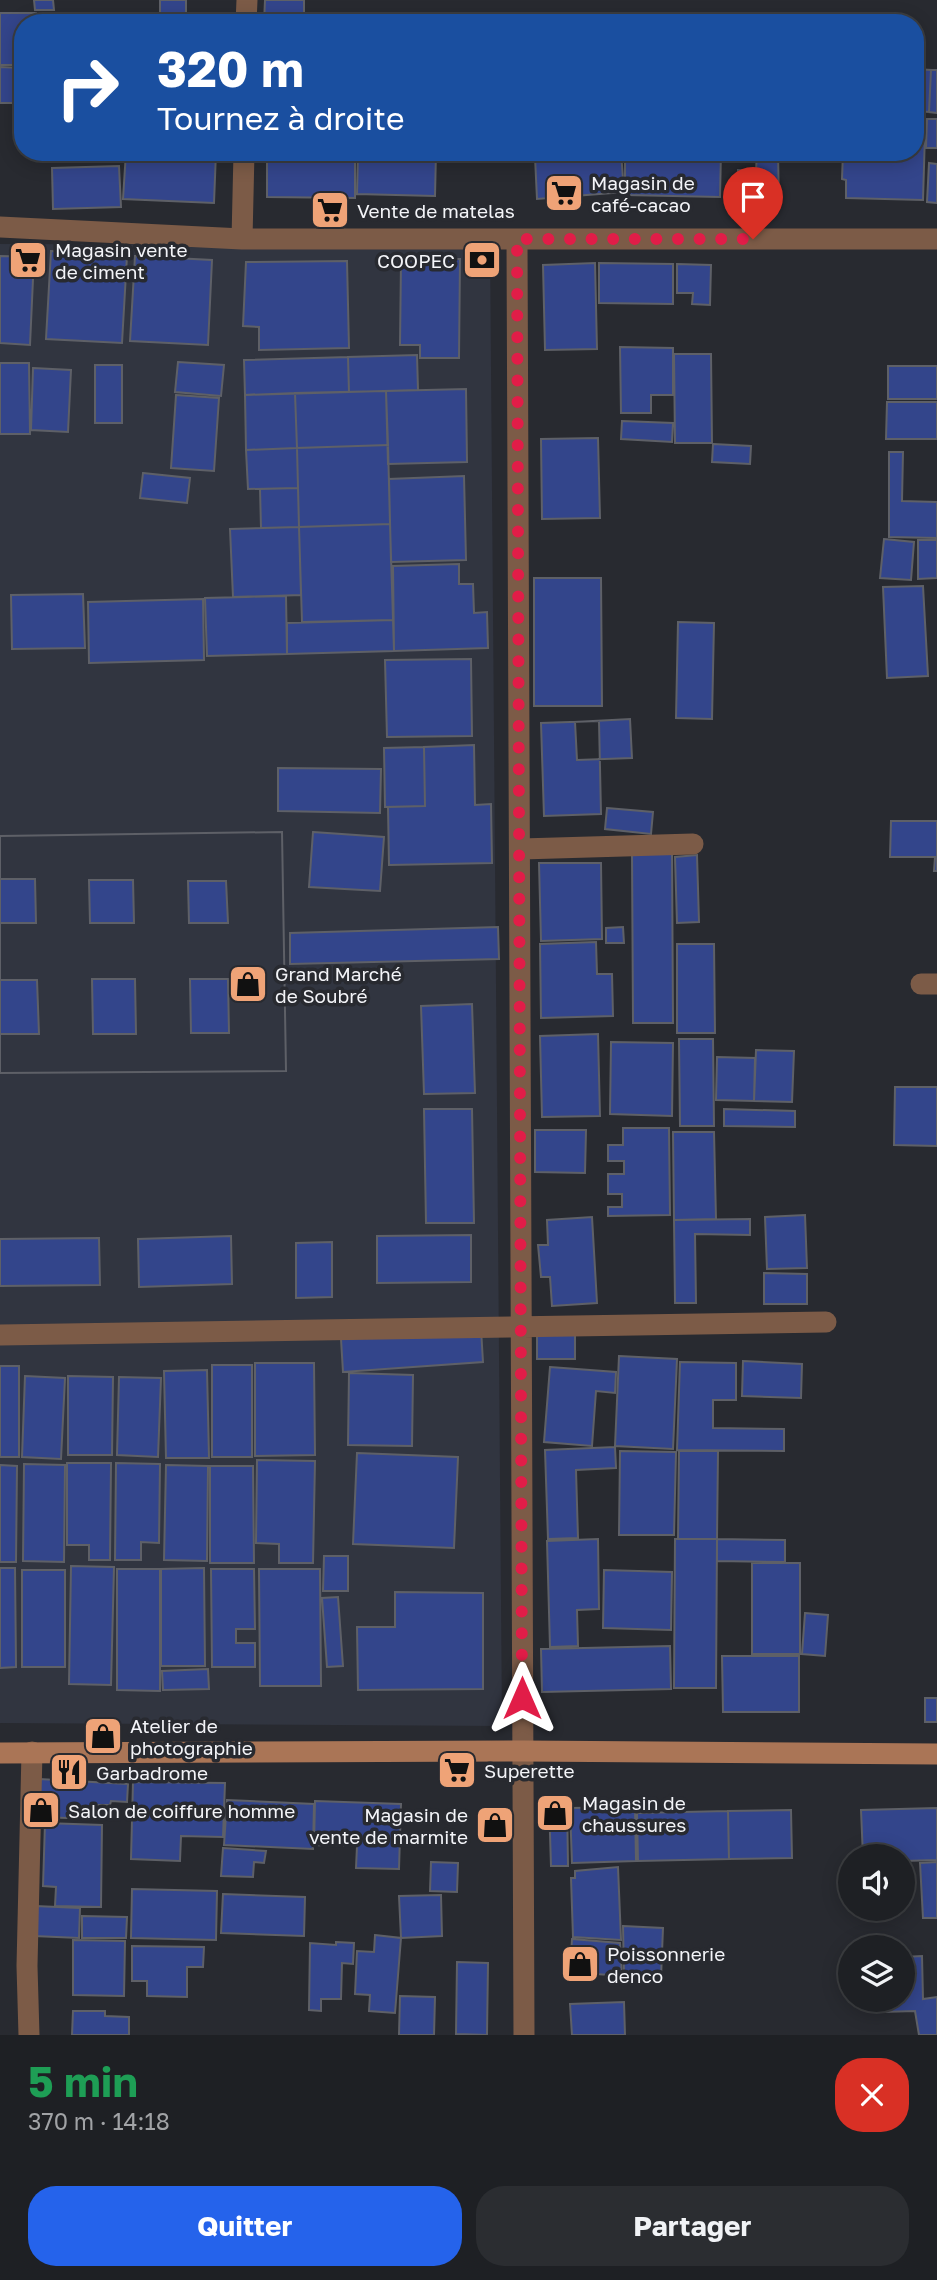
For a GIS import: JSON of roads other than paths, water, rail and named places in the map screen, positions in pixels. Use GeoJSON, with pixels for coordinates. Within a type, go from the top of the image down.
{"type":"FeatureCollection","features":[{"type":"Feature","properties":{"kind":"street"},"geometry":{"type":"LineString","coordinates":[[242,239],[244,161]]}},
{"type":"Feature","properties":{"kind":"street"},"geometry":{"type":"LineString","coordinates":[[0,227],[242,239],[937,239]]}},
{"type":"Feature","properties":{"kind":"street"},"geometry":{"type":"LineString","coordinates":[[517,239],[524,2035]]}},
{"type":"Feature","properties":{"kind":"street"},"geometry":{"type":"LineString","coordinates":[[520,849],[693,844]]}},
{"type":"Feature","properties":{"kind":"street"},"geometry":{"type":"LineString","coordinates":[[0,1335],[826,1322]]}},
{"type":"Feature","properties":{"kind":"street"},"geometry":{"type":"LineString","coordinates":[[0,1753],[523,1751],[937,1754]]}},
{"type":"Feature","properties":{"kind":"street"},"geometry":{"type":"LineString","coordinates":[[29,2035],[27,1966],[33,1752]]}},
{"type":"Feature","properties":{"kind":"place","name":"Magasin de café-cacao"},"geometry":{"type":"Point","coordinates":[564,193]}},
{"type":"Feature","properties":{"kind":"place","name":"Vente de matelas"},"geometry":{"type":"Point","coordinates":[330,210]}},
{"type":"Feature","properties":{"kind":"place","name":"Magasin vente de ciment"},"geometry":{"type":"Point","coordinates":[28,260]}},
{"type":"Feature","properties":{"kind":"place","name":"COOPEC"},"geometry":{"type":"Point","coordinates":[482,260]}},
{"type":"Feature","properties":{"kind":"place","name":"Grand Marché de Soubré"},"geometry":{"type":"Point","coordinates":[248,984]}},
{"type":"Feature","properties":{"kind":"place","name":"Atelier de photographie"},"geometry":{"type":"Point","coordinates":[103,1736]}},
{"type":"Feature","properties":{"kind":"place","name":"Superette"},"geometry":{"type":"Point","coordinates":[457,1770]}},
{"type":"Feature","properties":{"kind":"place","name":"Garbadrome"},"geometry":{"type":"Point","coordinates":[69,1772]}},
{"type":"Feature","properties":{"kind":"place","name":"Salon de coiffure homme"},"geometry":{"type":"Point","coordinates":[41,1810]}},
{"type":"Feature","properties":{"kind":"place","name":"Magasin de chaussures"},"geometry":{"type":"Point","coordinates":[555,1813]}},
{"type":"Feature","properties":{"kind":"place","name":"Magasin de vente de marmite"},"geometry":{"type":"Point","coordinates":[495,1825]}},
{"type":"Feature","properties":{"kind":"place","name":"Poissonnerie denco"},"geometry":{"type":"Point","coordinates":[580,1964]}}]}
